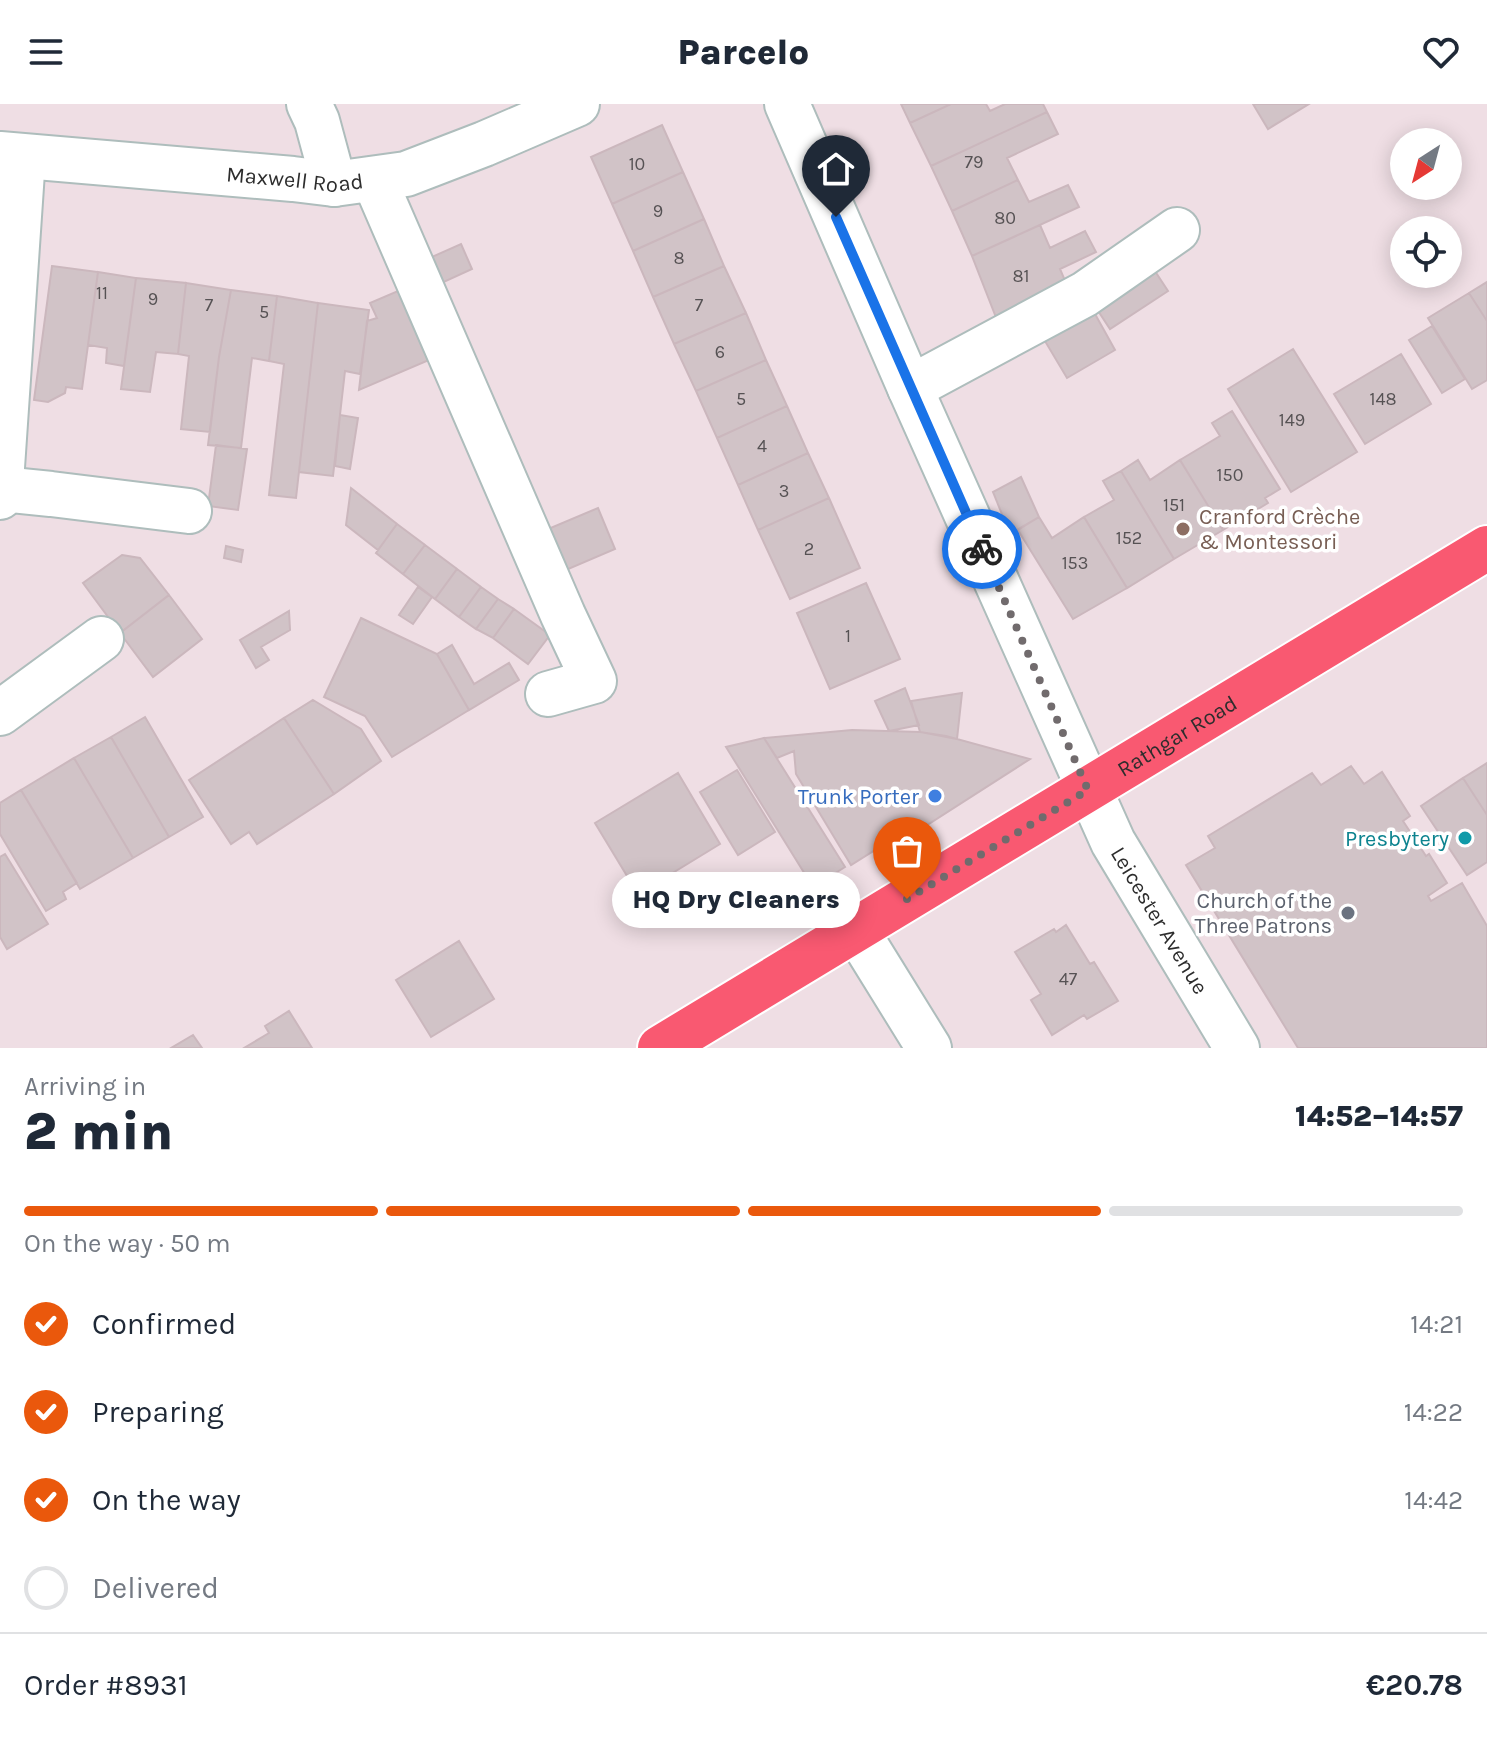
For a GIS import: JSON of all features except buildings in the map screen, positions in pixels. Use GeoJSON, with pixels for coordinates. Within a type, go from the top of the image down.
{"type":"FeatureCollection","features":[{"type":"Feature","properties":{"kind":"main road","name":"Rathgar Road"},"geometry":{"type":"LineString","coordinates":[[660,1048],[1487,548]]}},
{"type":"Feature","properties":{"kind":"street"},"geometry":{"type":"LineString","coordinates":[[309,104],[354,181],[594,681],[548,694]]}},
{"type":"Feature","properties":{"kind":"street","name":"Maxwell Road"},"geometry":{"type":"LineString","coordinates":[[12,155],[293,179],[354,181],[406,174],[577,104]]}},
{"type":"Feature","properties":{"kind":"street","name":"Leicester Avenue"},"geometry":{"type":"LineString","coordinates":[[787,104],[1088,790],[1113,842],[1237,1048]]}},
{"type":"Feature","properties":{"kind":"street"},"geometry":{"type":"LineString","coordinates":[[0,497],[12,155]]}},
{"type":"Feature","properties":{"kind":"street"},"geometry":{"type":"LineString","coordinates":[[910,388],[1085,294],[1177,230]]}},
{"type":"Feature","properties":{"kind":"street"},"geometry":{"type":"LineString","coordinates":[[1,489],[189,511]]}},
{"type":"Feature","properties":{"kind":"street"},"geometry":{"type":"LineString","coordinates":[[497,532],[563,615]]}},
{"type":"Feature","properties":{"kind":"street"},"geometry":{"type":"LineString","coordinates":[[0,713],[101,639]]}},
{"type":"Feature","properties":{"kind":"street"},"geometry":{"type":"LineString","coordinates":[[856,930],[929,1048]]}},
{"type":"Feature","properties":{"kind":"way so far"},"geometry":{"type":"LineString","coordinates":[[907,899],[1088,790],[982,549]]}},
{"type":"Feature","properties":{"kind":"place","name":"Cranford Crèche & Montessori"},"geometry":{"type":"Point","coordinates":[1183,529]}},
{"type":"Feature","properties":{"kind":"place","name":"Trunk Porter"},"geometry":{"type":"Point","coordinates":[935,796]}},
{"type":"Feature","properties":{"kind":"place","name":"Presbytery"},"geometry":{"type":"Point","coordinates":[1465,838]}},
{"type":"Feature","properties":{"kind":"place","name":"HQ Dry Cleaners"},"geometry":{"type":"Point","coordinates":[907,899]}},
{"type":"Feature","properties":{"kind":"place","name":"Church of the Three Patrons"},"geometry":{"type":"Point","coordinates":[1348,913]}},
{"type":"Feature","properties":{"kind":"route"},"geometry":{"type":"LineString","coordinates":[[836,217],[982,549]]}}]}
